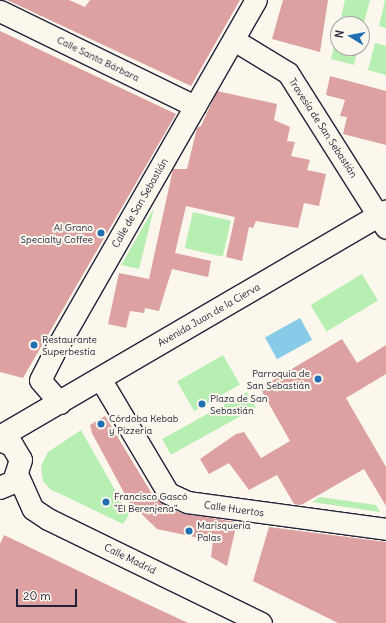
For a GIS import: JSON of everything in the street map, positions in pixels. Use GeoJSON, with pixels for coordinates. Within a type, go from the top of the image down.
{"type":"FeatureCollection","features":[{"type":"Feature","properties":{"kind":"street","name":"Calle de San Sebastián"},"geometry":{"type":"LineString","coordinates":[[60,403],[40,380],[256,0]]}},
{"type":"Feature","properties":{"kind":"street","name":"Calle Santa Bárbara"},"geometry":{"type":"LineString","coordinates":[[0,12],[195,106]]}},
{"type":"Feature","properties":{"kind":"street","name":"Travesía de San Sebastián"},"geometry":{"type":"LineString","coordinates":[[234,40],[288,73],[383,219]]}},
{"type":"Feature","properties":{"kind":"street","name":"Avenida Juan de la Cierva"},"geometry":{"type":"LineString","coordinates":[[0,438],[383,219]]}},
{"type":"Feature","properties":{"kind":"street","name":"Calle Huertos"},"geometry":{"type":"LineString","coordinates":[[101,380],[168,493],[187,502],[386,529]]}},
{"type":"Feature","properties":{"kind":"street"},"geometry":{"type":"LineString","coordinates":[[18,452],[34,419]]}},
{"type":"Feature","properties":{"kind":"street"},"geometry":{"type":"LineString","coordinates":[[0,438],[18,452],[21,460],[18,476],[0,488]]}},
{"type":"Feature","properties":{"kind":"street","name":"Calle Madrid"},"geometry":{"type":"LineString","coordinates":[[18,476],[33,509],[48,519],[261,623]]}},
{"type":"Feature","properties":{"kind":"green space"},"geometry":{"type":"Polygon","coordinates":[[[345,0],[370,0],[366,16],[341,16],[345,0]]]}},
{"type":"Feature","properties":{"kind":"green space"},"geometry":{"type":"Polygon","coordinates":[[[386,0],[386,28],[379,26],[386,0]]]}},
{"type":"Feature","properties":{"kind":"green space"},"geometry":{"type":"Polygon","coordinates":[[[375,43],[386,46],[386,75],[368,70],[375,43]]]}},
{"type":"Feature","properties":{"kind":"green space"},"geometry":{"type":"Polygon","coordinates":[[[332,56],[356,56],[354,65],[331,59],[332,56]]]}},
{"type":"Feature","properties":{"kind":"green space"},"geometry":{"type":"Polygon","coordinates":[[[154,208],[139,269],[121,265],[154,208]]]}},
{"type":"Feature","properties":{"kind":"green space"},"geometry":{"type":"Polygon","coordinates":[[[193,212],[231,221],[223,257],[185,248],[193,212]]]}},
{"type":"Feature","properties":{"kind":"green space"},"geometry":{"type":"Polygon","coordinates":[[[362,274],[378,301],[327,331],[311,305],[362,274]]]}},
{"type":"Feature","properties":{"kind":"green space"},"geometry":{"type":"Polygon","coordinates":[[[223,355],[240,384],[194,411],[177,382],[223,355]]]}},
{"type":"Feature","properties":{"kind":"green space"},"geometry":{"type":"Polygon","coordinates":[[[247,392],[256,408],[171,455],[162,439],[247,392]]]}},
{"type":"Feature","properties":{"kind":"green space"},"geometry":{"type":"Polygon","coordinates":[[[81,430],[129,515],[123,524],[50,489],[43,481],[41,466],[48,452],[81,430]]]}},
{"type":"Feature","properties":{"kind":"green space"},"geometry":{"type":"Polygon","coordinates":[[[320,497],[376,505],[380,512],[312,502],[320,497]]]}},
{"type":"Feature","properties":{"kind":"water"},"geometry":{"type":"Polygon","coordinates":[[[300,318],[312,340],[277,359],[265,337],[300,318]]]}},
{"type":"Feature","properties":{"kind":"building"},"geometry":{"type":"Polygon","coordinates":[[[7,0],[69,0],[85,7],[90,0],[240,0],[191,86],[7,0]]]}},
{"type":"Feature","properties":{"kind":"building"},"geometry":{"type":"Polygon","coordinates":[[[283,0],[328,0],[320,52],[272,39],[283,0]]]}},
{"type":"Feature","properties":{"kind":"building"},"geometry":{"type":"Polygon","coordinates":[[[0,31],[176,114],[23,378],[0,372],[0,31]]]}},
{"type":"Feature","properties":{"kind":"building"},"geometry":{"type":"Polygon","coordinates":[[[330,76],[386,91],[386,145],[343,134],[347,117],[340,116],[345,100],[326,95],[330,76]]]}},
{"type":"Feature","properties":{"kind":"building"},"geometry":{"type":"Polygon","coordinates":[[[217,91],[277,104],[274,120],[290,127],[287,141],[295,142],[291,156],[310,160],[307,170],[326,174],[319,206],[304,203],[298,228],[256,221],[253,228],[249,227],[242,261],[226,257],[235,217],[186,206],[175,253],[211,261],[208,277],[172,269],[159,311],[145,308],[144,313],[130,311],[126,328],[108,324],[119,273],[149,279],[173,169],[187,169],[197,128],[201,126],[217,91]]]}},
{"type":"Feature","properties":{"kind":"building"},"geometry":{"type":"Polygon","coordinates":[[[342,339],[357,363],[386,345],[386,374],[346,398],[386,467],[386,506],[364,469],[301,505],[294,504],[277,475],[249,490],[229,463],[209,474],[200,459],[236,434],[244,432],[261,458],[290,441],[260,388],[342,339]]]}},
{"type":"Feature","properties":{"kind":"building"},"geometry":{"type":"Polygon","coordinates":[[[105,416],[152,494],[165,506],[181,513],[237,522],[227,566],[211,557],[213,541],[157,529],[129,502],[92,433],[90,425],[105,416]]]}},
{"type":"Feature","properties":{"kind":"building"},"geometry":{"type":"Polygon","coordinates":[[[269,527],[386,542],[386,623],[338,623],[253,581],[269,527]]]}},
{"type":"Feature","properties":{"kind":"building"},"geometry":{"type":"Polygon","coordinates":[[[4,535],[188,623],[0,623],[0,544],[4,535]]]}},
{"type":"Feature","properties":{"kind":"place","name":"Al Grano Specialty Coffee"},"geometry":{"type":"Point","coordinates":[101,233]}},
{"type":"Feature","properties":{"kind":"place","name":"Restaurante Superbestia"},"geometry":{"type":"Point","coordinates":[34,345]}},
{"type":"Feature","properties":{"kind":"place","name":"Parroquia de San Sebastián"},"geometry":{"type":"Point","coordinates":[318,379]}},
{"type":"Feature","properties":{"kind":"place","name":"Plaza de San Sebastián"},"geometry":{"type":"Point","coordinates":[202,404]}},
{"type":"Feature","properties":{"kind":"place","name":"Córdoba Kebab y Pizzería"},"geometry":{"type":"Point","coordinates":[101,424]}},
{"type":"Feature","properties":{"kind":"place","name":"Francisco Gascó \"El Berenjena\""},"geometry":{"type":"Point","coordinates":[106,502]}},
{"type":"Feature","properties":{"kind":"place","name":"Marisquería Palas"},"geometry":{"type":"Point","coordinates":[189,531]}}]}
